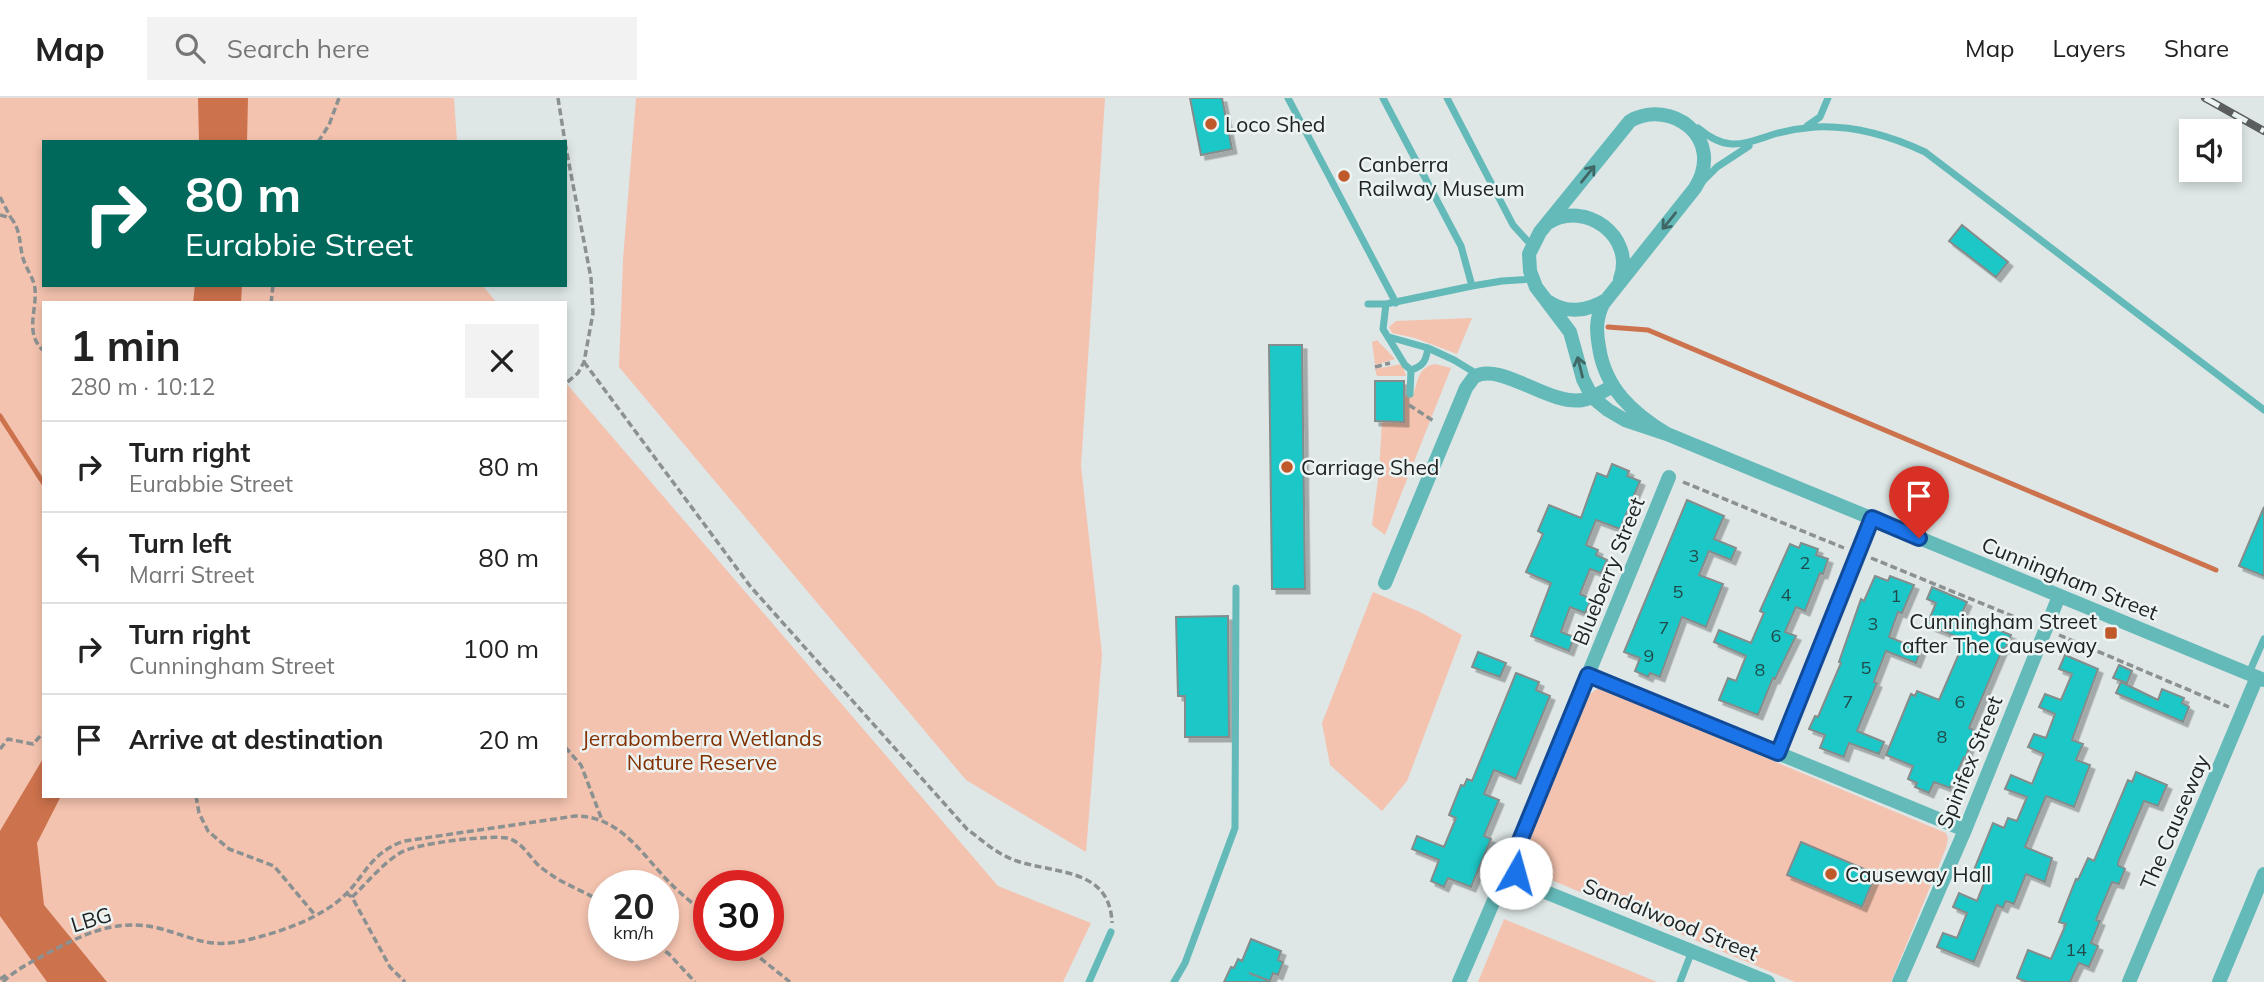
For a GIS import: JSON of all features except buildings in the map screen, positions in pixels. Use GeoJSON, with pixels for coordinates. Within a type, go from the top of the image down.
{"type":"FeatureCollection","features":[{"type":"Feature","properties":{"kind":"street"},"geometry":{"type":"LineString","coordinates":[[1592,397],[1583,379],[1570,332],[1532,279],[1529,263],[1532,246],[1544,226],[1636,116],[1654,109],[1664,110],[1690,122]]}},
{"type":"Feature","properties":{"kind":"street","name":"Cunningham Street"},"geometry":{"type":"LineString","coordinates":[[1667,433],[1640,417],[1612,386],[1603,366],[1597,332],[1599,314],[1607,299],[1695,188],[1704,168],[1704,149],[1700,135],[1690,122]]}},
{"type":"Feature","properties":{"kind":"street"},"geometry":{"type":"LineString","coordinates":[[1544,226],[1558,218],[1572,216],[1586,217],[1601,223],[1616,239],[1622,254],[1623,268],[1618,285]]}},
{"type":"Feature","properties":{"kind":"street"},"geometry":{"type":"LineString","coordinates":[[1543,296],[1556,306],[1575,310],[1589,308],[1607,299]]}},
{"type":"Feature","properties":{"kind":"street"},"geometry":{"type":"LineString","coordinates":[[1385,583],[1468,384],[1478,375],[1492,373],[1558,399],[1575,401],[1592,397],[1612,386]]}},
{"type":"Feature","properties":{"kind":"street","name":"Cunningham Street"},"geometry":{"type":"LineString","coordinates":[[1592,397],[1625,420],[1667,433],[2257,677]]}},
{"type":"Feature","properties":{"kind":"street","name":"Blueberry Street"},"geometry":{"type":"LineString","coordinates":[[1518,881],[1514,861],[1517,848],[1669,477]]}},
{"type":"Feature","properties":{"kind":"street"},"geometry":{"type":"LineString","coordinates":[[1778,753],[1872,518]]}},
{"type":"Feature","properties":{"kind":"street","name":"Spinifex Street"},"geometry":{"type":"LineString","coordinates":[[1899,982],[1965,830],[2059,596]]}},
{"type":"Feature","properties":{"kind":"street"},"geometry":{"type":"LineString","coordinates":[[1588,675],[1965,830]]}},
{"type":"Feature","properties":{"kind":"street","name":"The Causeway"},"geometry":{"type":"LineString","coordinates":[[2129,982],[2257,677]]}},
{"type":"Feature","properties":{"kind":"street"},"geometry":{"type":"LineString","coordinates":[[2219,982],[2264,874]]}},
{"type":"Feature","properties":{"kind":"street"},"geometry":{"type":"LineString","coordinates":[[1459,982],[1498,891],[1507,884],[1518,881]]}},
{"type":"Feature","properties":{"kind":"street","name":"Sandalwood Street"},"geometry":{"type":"LineString","coordinates":[[1518,881],[1768,982]]}},
{"type":"Feature","properties":{"kind":"lane"},"geometry":{"type":"LineString","coordinates":[[1288,98],[1396,303]]}},
{"type":"Feature","properties":{"kind":"lane"},"geometry":{"type":"LineString","coordinates":[[1383,98],[1461,246],[1472,286]]}},
{"type":"Feature","properties":{"kind":"lane"},"geometry":{"type":"LineString","coordinates":[[1447,98],[1513,225],[1532,246]]}},
{"type":"Feature","properties":{"kind":"lane"},"geometry":{"type":"LineString","coordinates":[[1800,129],[1820,117],[1828,98]]}},
{"type":"Feature","properties":{"kind":"lane"},"geometry":{"type":"LineString","coordinates":[[1690,122],[1713,139],[1727,144],[1745,144],[1800,129],[1840,128],[1866,131],[1898,140],[1925,152],[2264,410]]}},
{"type":"Feature","properties":{"kind":"lane"},"geometry":{"type":"LineString","coordinates":[[1695,188],[1731,157],[1768,136]]}},
{"type":"Feature","properties":{"kind":"lane"},"geometry":{"type":"LineString","coordinates":[[1368,304],[1396,303],[1472,286],[1532,279]]}},
{"type":"Feature","properties":{"kind":"lane"},"geometry":{"type":"LineString","coordinates":[[1385,304],[1382,329],[1405,365],[1412,370]]}},
{"type":"Feature","properties":{"kind":"lane"},"geometry":{"type":"LineString","coordinates":[[1389,337],[1428,348],[1478,375]]}},
{"type":"Feature","properties":{"kind":"lane"},"geometry":{"type":"LineString","coordinates":[[1412,370],[1426,360],[1428,348]]}},
{"type":"Feature","properties":{"kind":"lane"},"geometry":{"type":"LineString","coordinates":[[1410,394],[1412,370]]}},
{"type":"Feature","properties":{"kind":"lane"},"geometry":{"type":"LineString","coordinates":[[1174,982],[1185,963],[1235,828],[1236,588]]}},
{"type":"Feature","properties":{"kind":"lane"},"geometry":{"type":"LineString","coordinates":[[2257,677],[2264,639]]}},
{"type":"Feature","properties":{"kind":"lane"},"geometry":{"type":"LineString","coordinates":[[1089,982],[1111,932]]}},
{"type":"Feature","properties":{"kind":"lane"},"geometry":{"type":"LineString","coordinates":[[1680,982],[1693,950]]}},
{"type":"Feature","properties":{"kind":"path"},"geometry":{"type":"LineString","coordinates":[[319,140],[339,98]]}},
{"type":"Feature","properties":{"kind":"path"},"geometry":{"type":"LineString","coordinates":[[558,98],[565,140]]}},
{"type":"Feature","properties":{"kind":"path"},"geometry":{"type":"LineString","coordinates":[[567,153],[591,278],[593,313],[584,362],[578,373],[567,382]]}},
{"type":"Feature","properties":{"kind":"path"},"geometry":{"type":"LineString","coordinates":[[0,197],[20,234],[35,289],[33,334],[42,349]]}},
{"type":"Feature","properties":{"kind":"path"},"geometry":{"type":"LineString","coordinates":[[0,215],[11,218]]}},
{"type":"Feature","properties":{"kind":"path"},"geometry":{"type":"LineString","coordinates":[[584,362],[750,586],[967,830],[999,853],[1016,861],[1077,874],[1092,883],[1106,897],[1111,915],[1111,932]]}},
{"type":"Feature","properties":{"kind":"path"},"geometry":{"type":"LineString","coordinates":[[1405,403],[1449,429]]}},
{"type":"Feature","properties":{"kind":"path"},"geometry":{"type":"LineString","coordinates":[[1669,477],[2045,629],[2232,708],[2244,710]]}},
{"type":"Feature","properties":{"kind":"path"},"geometry":{"type":"LineString","coordinates":[[0,749],[8,739],[33,744],[42,734]]}},
{"type":"Feature","properties":{"kind":"path"},"geometry":{"type":"LineString","coordinates":[[567,749],[581,765],[602,820]]}},
{"type":"Feature","properties":{"kind":"path"},"geometry":{"type":"LineString","coordinates":[[196,798],[199,813],[208,831],[229,849],[274,866],[315,915],[346,893],[375,858],[386,849],[404,841],[575,816],[602,820],[622,832],[672,885],[693,903]]}},
{"type":"Feature","properties":{"kind":"path"},"geometry":{"type":"LineString","coordinates":[[352,897],[402,851],[439,843],[508,838],[522,846],[540,868],[588,895]]}},
{"type":"Feature","properties":{"kind":"path"},"geometry":{"type":"LineString","coordinates":[[346,893],[352,897],[390,967],[404,982]]}},
{"type":"Feature","properties":{"kind":"path","name":"LBG"},"geometry":{"type":"LineString","coordinates":[[2,981],[13,972],[87,932],[112,925],[158,928],[197,942],[223,943],[251,939],[315,915]]}},
{"type":"Feature","properties":{"kind":"path"},"geometry":{"type":"LineString","coordinates":[[676,961],[695,982]]}},
{"type":"Feature","properties":{"kind":"path"},"geometry":{"type":"LineString","coordinates":[[764,961],[790,982]]}},
{"type":"Feature","properties":{"kind":"green space","name":"Jerrabomberra Wetlands Nature Reserve"},"geometry":{"type":"Polygon","coordinates":[[[0,98],[454,98],[457,140],[42,140],[42,287],[484,287],[495,301],[42,301],[42,798],[567,798],[567,384],[998,886],[1091,923],[1063,982],[0,982],[0,98]]]}},
{"type":"Feature","properties":{"kind":"green space"},"geometry":{"type":"Polygon","coordinates":[[[636,98],[1105,98],[1081,466],[1102,654],[1086,852],[966,780],[619,367],[623,260],[636,98]]]}},
{"type":"Feature","properties":{"kind":"green space"},"geometry":{"type":"Polygon","coordinates":[[[1472,318],[1457,354],[1415,338],[1392,333],[1389,327],[1396,321],[1472,318]]]}},
{"type":"Feature","properties":{"kind":"green space"},"geometry":{"type":"Polygon","coordinates":[[[1377,340],[1395,359],[1375,365],[1372,342],[1377,340]]]}},
{"type":"Feature","properties":{"kind":"green space"},"geometry":{"type":"Polygon","coordinates":[[[1402,364],[1406,376],[1377,376],[1375,369],[1402,364]]]}},
{"type":"Feature","properties":{"kind":"green space"},"geometry":{"type":"Polygon","coordinates":[[[1435,364],[1451,368],[1385,535],[1372,525],[1382,422],[1404,421],[1405,395],[1413,395],[1422,371],[1435,364]]]}},
{"type":"Feature","properties":{"kind":"green space"},"geometry":{"type":"Polygon","coordinates":[[[1373,592],[1420,612],[1462,635],[1407,781],[1382,811],[1330,765],[1322,723],[1373,592]]]}},
{"type":"Feature","properties":{"kind":"green space"},"geometry":{"type":"Polygon","coordinates":[[[1598,688],[1946,833],[1946,848],[1891,982],[1795,982],[1530,871],[1523,859],[1525,849],[1589,695],[1598,688]]]}},
{"type":"Feature","properties":{"kind":"green space"},"geometry":{"type":"Polygon","coordinates":[[[1504,919],[1657,982],[1478,982],[1504,919]]]}},
{"type":"Feature","properties":{"kind":"shaded area"},"geometry":{"type":"Polygon","coordinates":[[[198,98],[248,98],[247,140],[199,140],[198,98]]]}},
{"type":"Feature","properties":{"kind":"shaded area"},"geometry":{"type":"Polygon","coordinates":[[[195,287],[242,287],[241,301],[193,301],[195,287]]]}},
{"type":"Feature","properties":{"kind":"shaded area"},"geometry":{"type":"Polygon","coordinates":[[[42,760],[42,798],[60,798],[37,843],[44,905],[107,982],[47,982],[0,916],[0,831],[42,760]]]}},
{"type":"Feature","properties":{"kind":"waterway"},"geometry":{"type":"LineString","coordinates":[[1608,327],[1648,330],[2216,570]]}},
{"type":"Feature","properties":{"kind":"waterway"},"geometry":{"type":"LineString","coordinates":[[0,416],[42,481]]}},
{"type":"Feature","properties":{"kind":"railway"},"geometry":{"type":"LineString","coordinates":[[2205,98],[2264,131]]}},
{"type":"Feature","properties":{"kind":"place","name":"Loco Shed"},"geometry":{"type":"Point","coordinates":[1211,124]}},
{"type":"Feature","properties":{"kind":"place","name":"Canberra Railway Museum"},"geometry":{"type":"Point","coordinates":[1344,176]}},
{"type":"Feature","properties":{"kind":"place","name":"Carriage Shed"},"geometry":{"type":"Point","coordinates":[1287,467]}},
{"type":"Feature","properties":{"kind":"place","name":"Cunningham Street after The Causeway"},"geometry":{"type":"Point","coordinates":[2111,633]}},
{"type":"Feature","properties":{"kind":"place","name":"Causeway Hall"},"geometry":{"type":"Point","coordinates":[1831,874]}},
{"type":"Feature","properties":{"kind":"route"},"geometry":{"type":"LineString","coordinates":[[1516,873],[1514,861],[1517,848],[1588,675],[1778,753],[1872,518],[1919,538]]}}]}
